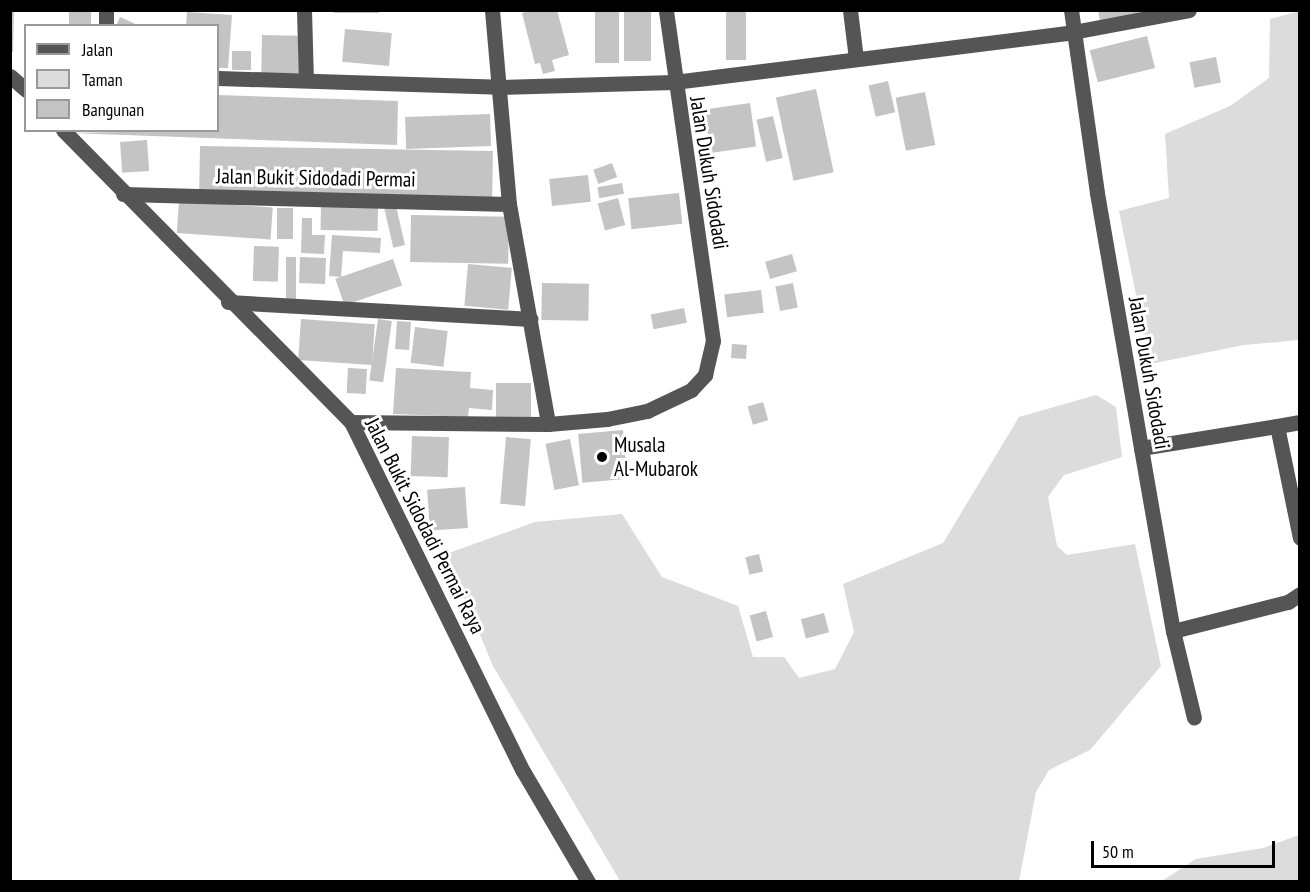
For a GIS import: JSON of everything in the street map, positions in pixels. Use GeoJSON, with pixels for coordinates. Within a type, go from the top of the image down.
{"type":"FeatureCollection","features":[{"type":"Feature","properties":{"kind":"street"},"geometry":{"type":"LineString","coordinates":[[304,10],[306,80]]}},
{"type":"Feature","properties":{"kind":"street"},"geometry":{"type":"LineString","coordinates":[[351,422],[548,424],[531,319],[508,204],[492,10]]}},
{"type":"Feature","properties":{"kind":"street","name":"Jalan Dukuh Sidodadi"},"geometry":{"type":"LineString","coordinates":[[548,424],[647,411],[691,390],[705,375],[713,340],[674,82],[666,10]]}},
{"type":"Feature","properties":{"kind":"street"},"geometry":{"type":"LineString","coordinates":[[850,10],[856,59]]}},
{"type":"Feature","properties":{"kind":"street","name":"Jalan Dukuh Sidodadi"},"geometry":{"type":"LineString","coordinates":[[1071,10],[1141,448],[1173,631],[1194,718]]}},
{"type":"Feature","properties":{"kind":"street","name":"Jalan Dukuh Sidodadi"},"geometry":{"type":"LineString","coordinates":[[674,82],[1073,32],[1189,10]]}},
{"type":"Feature","properties":{"kind":"street"},"geometry":{"type":"LineString","coordinates":[[219,78],[499,87],[674,82]]}},
{"type":"Feature","properties":{"kind":"street","name":"Jalan Bukit Sidodadi Permai Raya"},"geometry":{"type":"LineString","coordinates":[[65,132],[228,302],[351,422],[524,771],[588,882]]}},
{"type":"Feature","properties":{"kind":"street","name":"Jalan Bukit Sidodadi Permai"},"geometry":{"type":"LineString","coordinates":[[123,194],[508,204]]}},
{"type":"Feature","properties":{"kind":"street"},"geometry":{"type":"LineString","coordinates":[[228,302],[531,319]]}},
{"type":"Feature","properties":{"kind":"street"},"geometry":{"type":"LineString","coordinates":[[1141,448],[1299,422]]}},
{"type":"Feature","properties":{"kind":"street"},"geometry":{"type":"LineString","coordinates":[[1277,426],[1299,535]]}},
{"type":"Feature","properties":{"kind":"street"},"geometry":{"type":"LineString","coordinates":[[1173,631],[1288,602],[1299,594]]}},
{"type":"Feature","properties":{"kind":"green space"},"geometry":{"type":"Polygon","coordinates":[[[1300,11],[1299,340],[1244,345],[1150,364],[1119,211],[1169,198],[1165,134],[1230,106],[1269,78],[1270,19],[1300,11]]]}},
{"type":"Feature","properties":{"kind":"green space"},"geometry":{"type":"Polygon","coordinates":[[[1096,395],[1116,407],[1122,457],[1064,475],[1048,497],[1057,546],[1067,555],[1135,544],[1161,666],[1090,750],[1049,770],[1036,792],[1019,881],[620,881],[493,666],[446,554],[535,522],[622,514],[662,577],[738,606],[753,657],[784,657],[799,678],[835,669],[854,632],[843,584],[943,543],[1019,417],[1096,395]]]}},
{"type":"Feature","properties":{"kind":"green space"},"geometry":{"type":"Polygon","coordinates":[[[1299,835],[1299,881],[1162,881],[1196,859],[1263,848],[1299,835]]]}},
{"type":"Feature","properties":{"kind":"building"},"geometry":{"type":"Polygon","coordinates":[[[10,10],[14,10],[13,52],[10,52],[10,10]]]}},
{"type":"Feature","properties":{"kind":"building"},"geometry":{"type":"Polygon","coordinates":[[[69,10],[91,10],[91,24],[69,24],[69,10]]]}},
{"type":"Feature","properties":{"kind":"building"},"geometry":{"type":"Polygon","coordinates":[[[334,10],[379,10],[379,13],[334,13],[334,10]]]}},
{"type":"Feature","properties":{"kind":"building"},"geometry":{"type":"Polygon","coordinates":[[[531,10],[557,10],[569,55],[552,60],[555,71],[543,74],[540,63],[535,64],[522,13],[531,10]]]}},
{"type":"Feature","properties":{"kind":"building"},"geometry":{"type":"Polygon","coordinates":[[[595,10],[619,10],[619,63],[595,63],[595,10]]]}},
{"type":"Feature","properties":{"kind":"building"},"geometry":{"type":"Polygon","coordinates":[[[624,10],[651,10],[651,61],[624,61],[624,10]]]}},
{"type":"Feature","properties":{"kind":"building"},"geometry":{"type":"Polygon","coordinates":[[[726,10],[746,10],[746,60],[726,60],[726,10]]]}},
{"type":"Feature","properties":{"kind":"building"},"geometry":{"type":"Polygon","coordinates":[[[1098,10],[1143,10],[1143,12],[1100,21],[1098,10]]]}},
{"type":"Feature","properties":{"kind":"building"},"geometry":{"type":"Polygon","coordinates":[[[187,12],[232,15],[228,68],[219,68],[219,24],[186,24],[187,12]]]}},
{"type":"Feature","properties":{"kind":"building"},"geometry":{"type":"Polygon","coordinates":[[[120,17],[136,24],[117,24],[120,17]]]}},
{"type":"Feature","properties":{"kind":"building"},"geometry":{"type":"Polygon","coordinates":[[[345,29],[392,33],[389,66],[342,62],[345,29]]]}},
{"type":"Feature","properties":{"kind":"building"},"geometry":{"type":"Polygon","coordinates":[[[262,35],[302,36],[301,74],[261,73],[262,35]]]}},
{"type":"Feature","properties":{"kind":"building"},"geometry":{"type":"Polygon","coordinates":[[[1147,36],[1155,68],[1098,82],[1090,50],[1147,36]]]}},
{"type":"Feature","properties":{"kind":"building"},"geometry":{"type":"Polygon","coordinates":[[[232,51],[251,51],[251,70],[232,70],[232,51]]]}},
{"type":"Feature","properties":{"kind":"building"},"geometry":{"type":"Polygon","coordinates":[[[1216,57],[1221,83],[1194,88],[1189,62],[1216,57]]]}},
{"type":"Feature","properties":{"kind":"building"},"geometry":{"type":"Polygon","coordinates":[[[888,81],[895,112],[876,117],[869,85],[888,81]]]}},
{"type":"Feature","properties":{"kind":"building"},"geometry":{"type":"Polygon","coordinates":[[[816,89],[834,172],[794,181],[776,98],[816,89]]]}},
{"type":"Feature","properties":{"kind":"building"},"geometry":{"type":"Polygon","coordinates":[[[925,92],[935,145],[906,151],[896,98],[925,92]]]}},
{"type":"Feature","properties":{"kind":"building"},"geometry":{"type":"Polygon","coordinates":[[[219,95],[398,101],[397,145],[69,133],[219,132],[219,95]]]}},
{"type":"Feature","properties":{"kind":"building"},"geometry":{"type":"Polygon","coordinates":[[[750,103],[756,147],[711,153],[704,109],[750,103]]]}},
{"type":"Feature","properties":{"kind":"building"},"geometry":{"type":"Polygon","coordinates":[[[490,114],[491,146],[406,149],[405,117],[490,114]]]}},
{"type":"Feature","properties":{"kind":"building"},"geometry":{"type":"Polygon","coordinates":[[[773,116],[783,158],[766,162],[756,120],[773,116]]]}},
{"type":"Feature","properties":{"kind":"building"},"geometry":{"type":"Polygon","coordinates":[[[147,140],[149,171],[122,173],[120,142],[147,140]]]}},
{"type":"Feature","properties":{"kind":"building"},"geometry":{"type":"Polygon","coordinates":[[[200,146],[493,151],[492,197],[199,192],[200,146]]]}},
{"type":"Feature","properties":{"kind":"building"},"geometry":{"type":"Polygon","coordinates":[[[612,163],[617,177],[598,184],[593,170],[612,163]]]}},
{"type":"Feature","properties":{"kind":"building"},"geometry":{"type":"Polygon","coordinates":[[[588,175],[591,202],[552,206],[549,179],[588,175]]]}},
{"type":"Feature","properties":{"kind":"building"},"geometry":{"type":"Polygon","coordinates":[[[622,183],[624,194],[599,198],[597,187],[622,183]]]}},
{"type":"Feature","properties":{"kind":"building"},"geometry":{"type":"Polygon","coordinates":[[[679,193],[682,224],[632,229],[628,198],[679,193]]]}},
{"type":"Feature","properties":{"kind":"building"},"geometry":{"type":"Polygon","coordinates":[[[618,198],[625,225],[605,230],[598,203],[618,198]]]}},
{"type":"Feature","properties":{"kind":"building"},"geometry":{"type":"Polygon","coordinates":[[[179,201],[273,208],[271,239],[177,233],[179,201]]]}},
{"type":"Feature","properties":{"kind":"building"},"geometry":{"type":"Polygon","coordinates":[[[321,205],[378,206],[378,231],[321,230],[321,205]]]}},
{"type":"Feature","properties":{"kind":"building"},"geometry":{"type":"Polygon","coordinates":[[[396,206],[405,245],[393,248],[384,209],[396,206]]]}},
{"type":"Feature","properties":{"kind":"building"},"geometry":{"type":"Polygon","coordinates":[[[277,208],[293,208],[293,239],[277,239],[277,208]]]}},
{"type":"Feature","properties":{"kind":"building"},"geometry":{"type":"Polygon","coordinates":[[[411,215],[509,217],[508,264],[410,262],[411,215]]]}},
{"type":"Feature","properties":{"kind":"building"},"geometry":{"type":"Polygon","coordinates":[[[302,218],[312,218],[312,235],[325,235],[324,254],[301,253],[302,218]]]}},
{"type":"Feature","properties":{"kind":"building"},"geometry":{"type":"Polygon","coordinates":[[[332,235],[381,238],[380,253],[343,251],[341,277],[329,276],[332,235]]]}},
{"type":"Feature","properties":{"kind":"building"},"geometry":{"type":"Polygon","coordinates":[[[254,246],[279,247],[278,282],[253,281],[254,246]]]}},
{"type":"Feature","properties":{"kind":"building"},"geometry":{"type":"Polygon","coordinates":[[[792,254],[797,271],[770,279],[765,262],[792,254]]]}},
{"type":"Feature","properties":{"kind":"building"},"geometry":{"type":"Polygon","coordinates":[[[286,257],[296,257],[296,299],[286,299],[286,257]]]}},
{"type":"Feature","properties":{"kind":"building"},"geometry":{"type":"Polygon","coordinates":[[[300,257],[326,258],[325,284],[299,283],[300,257]]]}},
{"type":"Feature","properties":{"kind":"building"},"geometry":{"type":"Polygon","coordinates":[[[393,259],[402,285],[344,305],[335,279],[393,259]]]}},
{"type":"Feature","properties":{"kind":"building"},"geometry":{"type":"Polygon","coordinates":[[[468,264],[512,268],[508,310],[464,306],[468,264]]]}},
{"type":"Feature","properties":{"kind":"building"},"geometry":{"type":"Polygon","coordinates":[[[542,283],[589,284],[588,321],[541,320],[542,283]]]}},
{"type":"Feature","properties":{"kind":"building"},"geometry":{"type":"Polygon","coordinates":[[[793,283],[798,308],[780,311],[775,286],[793,283]]]}},
{"type":"Feature","properties":{"kind":"building"},"geometry":{"type":"Polygon","coordinates":[[[761,290],[764,313],[727,317],[724,295],[761,290]]]}},
{"type":"Feature","properties":{"kind":"building"},"geometry":{"type":"Polygon","coordinates":[[[684,308],[687,323],[653,329],[651,314],[684,308]]]}},
{"type":"Feature","properties":{"kind":"building"},"geometry":{"type":"Polygon","coordinates":[[[301,319],[375,324],[372,365],[298,360],[301,319]]]}},
{"type":"Feature","properties":{"kind":"building"},"geometry":{"type":"Polygon","coordinates":[[[378,319],[392,321],[383,382],[369,380],[378,319]]]}},
{"type":"Feature","properties":{"kind":"building"},"geometry":{"type":"Polygon","coordinates":[[[397,321],[411,322],[409,350],[395,349],[397,321]]]}},
{"type":"Feature","properties":{"kind":"building"},"geometry":{"type":"Polygon","coordinates":[[[415,327],[448,331],[443,367],[411,363],[415,327]]]}},
{"type":"Feature","properties":{"kind":"building"},"geometry":{"type":"Polygon","coordinates":[[[732,344],[747,345],[746,359],[731,358],[732,344]]]}},
{"type":"Feature","properties":{"kind":"building"},"geometry":{"type":"Polygon","coordinates":[[[348,368],[367,369],[366,394],[347,393],[348,368]]]}},
{"type":"Feature","properties":{"kind":"building"},"geometry":{"type":"Polygon","coordinates":[[[396,368],[471,372],[470,388],[493,390],[492,410],[469,408],[468,417],[393,414],[396,368]]]}},
{"type":"Feature","properties":{"kind":"building"},"geometry":{"type":"Polygon","coordinates":[[[496,383],[531,383],[531,417],[496,417],[496,383]]]}},
{"type":"Feature","properties":{"kind":"building"},"geometry":{"type":"Polygon","coordinates":[[[763,402],[768,420],[753,425],[748,406],[763,402]]]}},
{"type":"Feature","properties":{"kind":"building","name":"Musala Al-Mubarok"},"geometry":{"type":"Polygon","coordinates":[[[623,430],[627,479],[582,483],[578,434],[623,430]]]}},
{"type":"Feature","properties":{"kind":"building"},"geometry":{"type":"Polygon","coordinates":[[[412,436],[449,437],[448,477],[411,476],[412,436]]]}},
{"type":"Feature","properties":{"kind":"building"},"geometry":{"type":"Polygon","coordinates":[[[506,437],[531,439],[525,506],[500,504],[506,437]]]}},
{"type":"Feature","properties":{"kind":"building"},"geometry":{"type":"Polygon","coordinates":[[[570,439],[579,485],[554,490],[545,444],[570,439]]]}},
{"type":"Feature","properties":{"kind":"building"},"geometry":{"type":"Polygon","coordinates":[[[465,487],[468,528],[430,531],[427,490],[465,487]]]}},
{"type":"Feature","properties":{"kind":"building"},"geometry":{"type":"Polygon","coordinates":[[[759,554],[763,572],[749,575],[745,557],[759,554]]]}},
{"type":"Feature","properties":{"kind":"building"},"geometry":{"type":"Polygon","coordinates":[[[766,611],[773,637],[757,641],[750,615],[766,611]]]}},
{"type":"Feature","properties":{"kind":"building"},"geometry":{"type":"Polygon","coordinates":[[[824,613],[829,632],[806,639],[801,619],[824,613]]]}},
{"type":"Feature","properties":{"kind":"place","name":"Musala Al-Mubarok"},"geometry":{"type":"Point","coordinates":[602,457]}}]}
